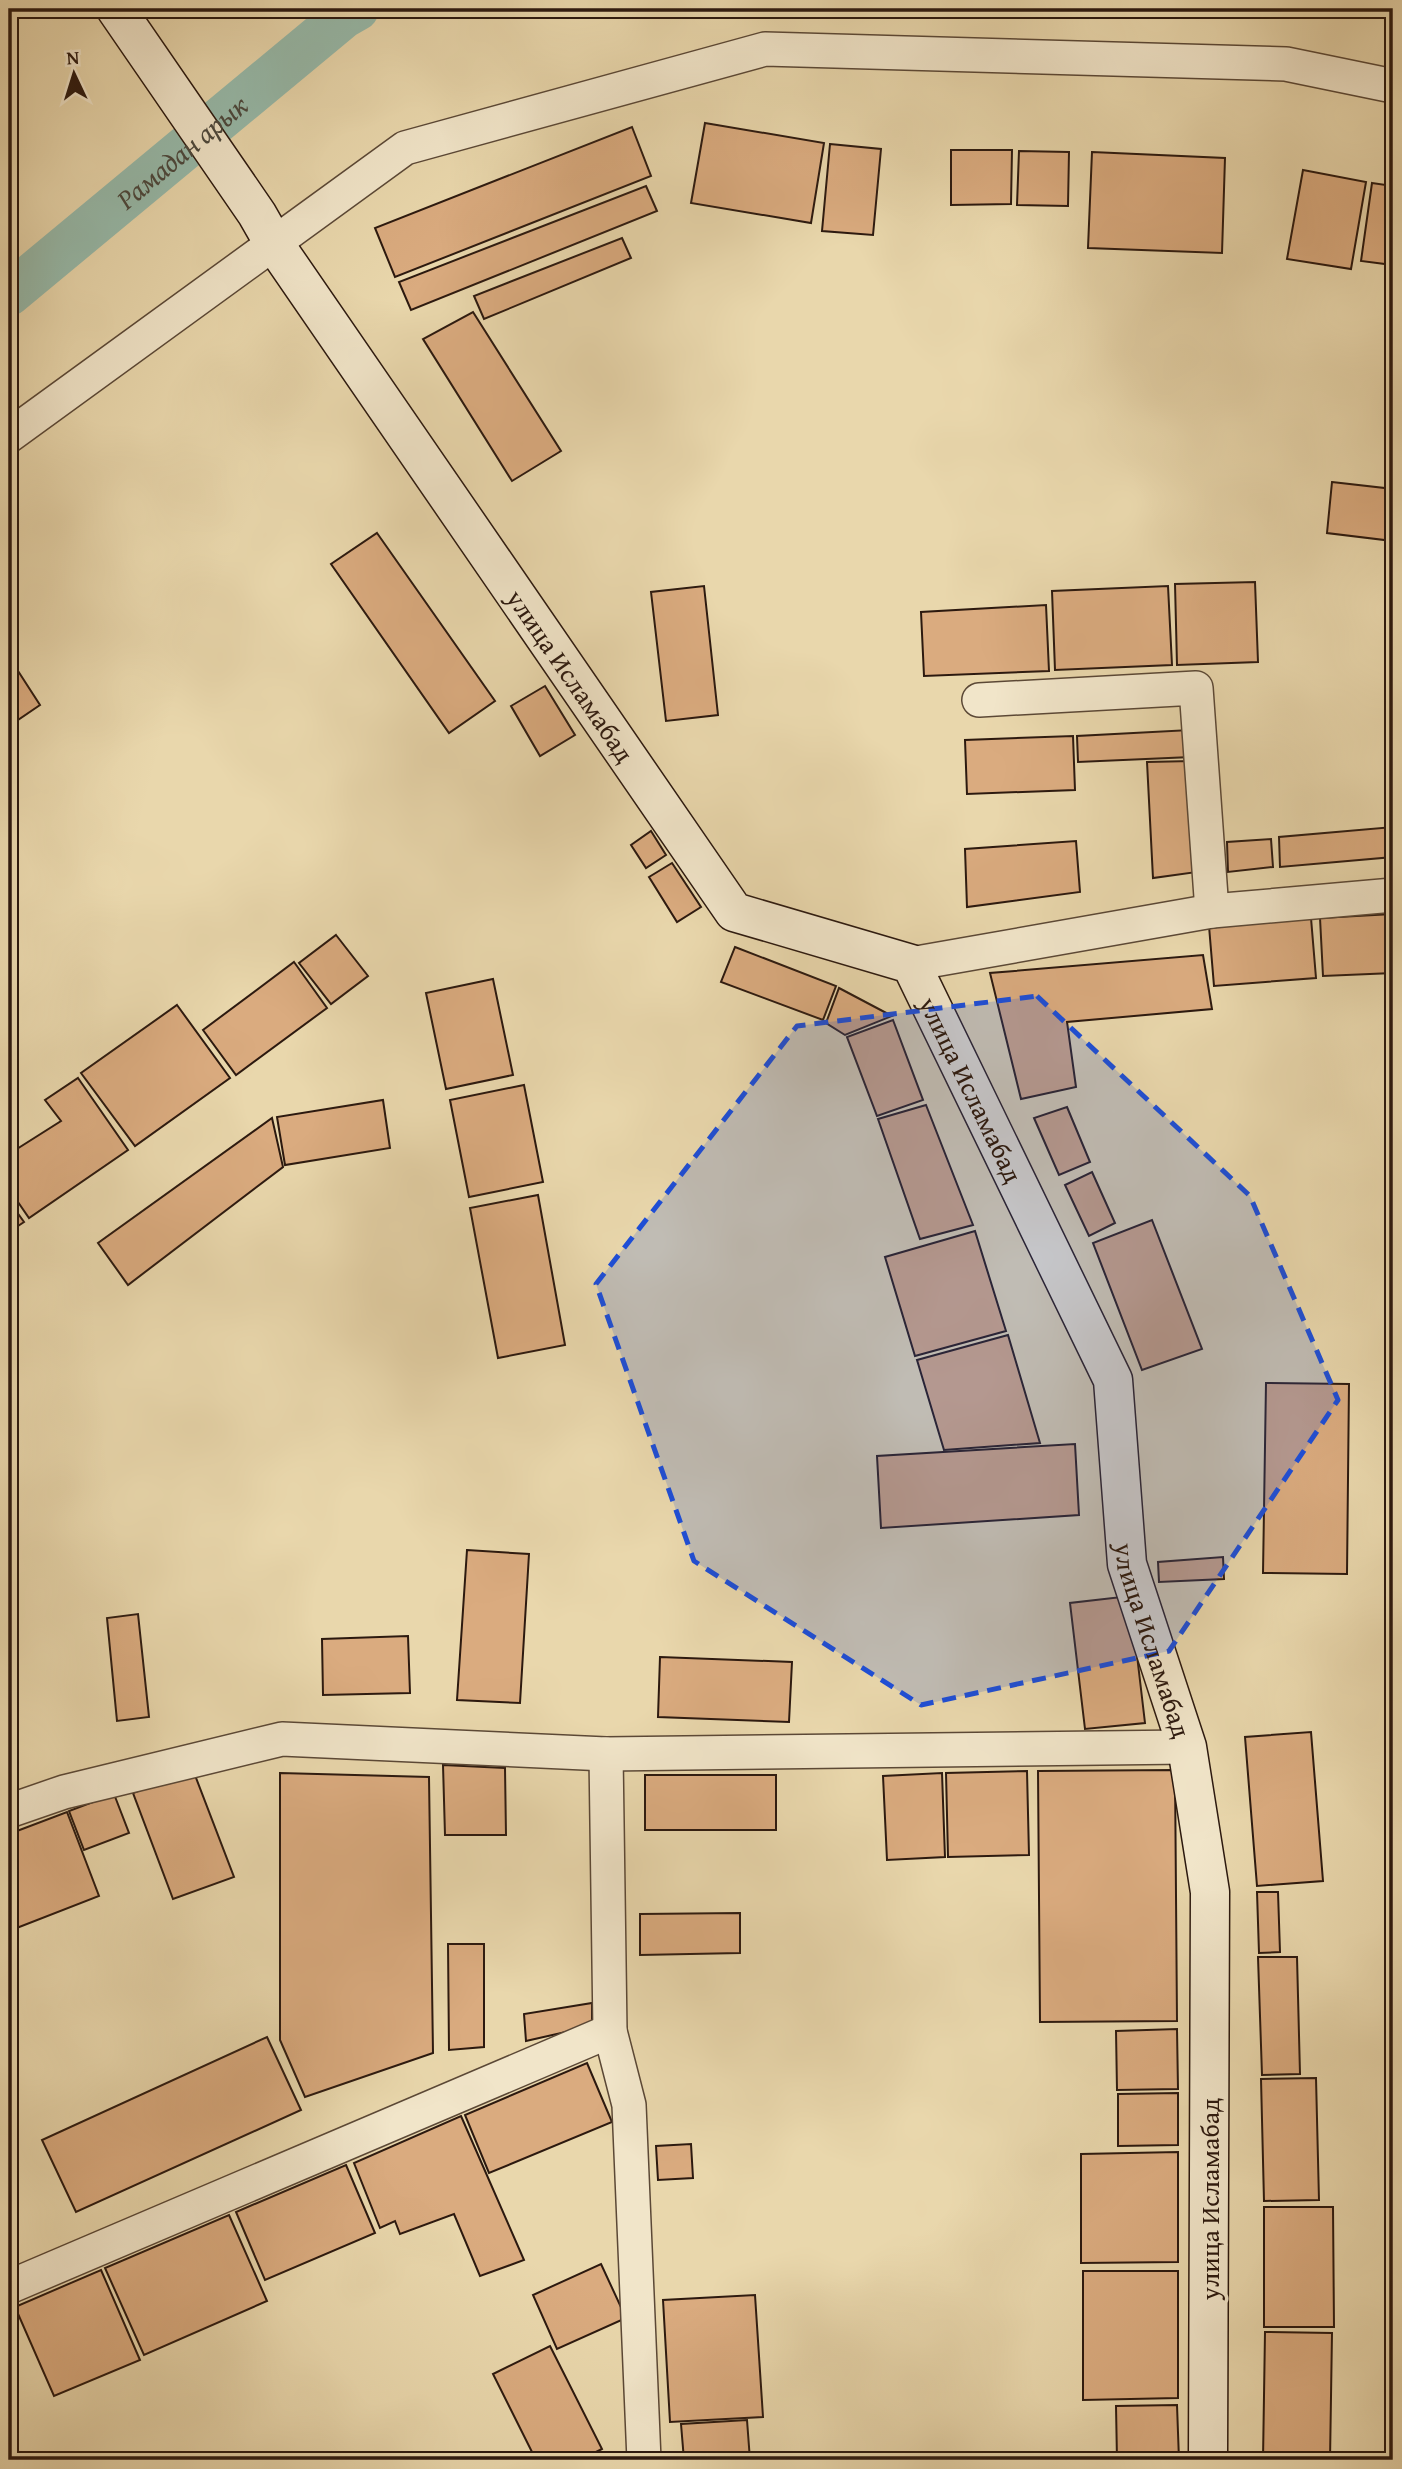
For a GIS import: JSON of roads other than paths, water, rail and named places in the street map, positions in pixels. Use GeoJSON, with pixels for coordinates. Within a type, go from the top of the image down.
{"type":"FeatureCollection","features":[{"type":"Feature","properties":{"kind":"street","name":"улица Исламабад"},"geometry":{"type":"LineString","coordinates":[[116,9],[734,912],[911,964],[1113,1380],[1127,1564],[1186,1747],[1210,1892],[1208,2460]]}},
{"type":"Feature","properties":{"kind":"street"},"geometry":{"type":"LineString","coordinates":[[9,436],[265,228],[405,148],[765,49],[1286,64],[1393,86]]}},
{"type":"Feature","properties":{"kind":"street"},"geometry":{"type":"LineString","coordinates":[[979,700],[1196,688],[1212,911]]}},
{"type":"Feature","properties":{"kind":"street"},"geometry":{"type":"LineString","coordinates":[[911,964],[1212,911],[1393,895]]}},
{"type":"Feature","properties":{"kind":"street"},"geometry":{"type":"LineString","coordinates":[[9,1811],[64,1792],[282,1739],[606,1754],[1186,1747]]}},
{"type":"Feature","properties":{"kind":"street"},"geometry":{"type":"LineString","coordinates":[[606,1754],[610,2031],[629,2105],[644,2460]]}},
{"type":"Feature","properties":{"kind":"street"},"geometry":{"type":"LineString","coordinates":[[9,2287],[610,2031]]}},
{"type":"Feature","properties":{"kind":"waterway","name":"Рамадан арык"},"geometry":{"type":"LineString","coordinates":[[9,294],[343,17],[357,9]]}}]}
